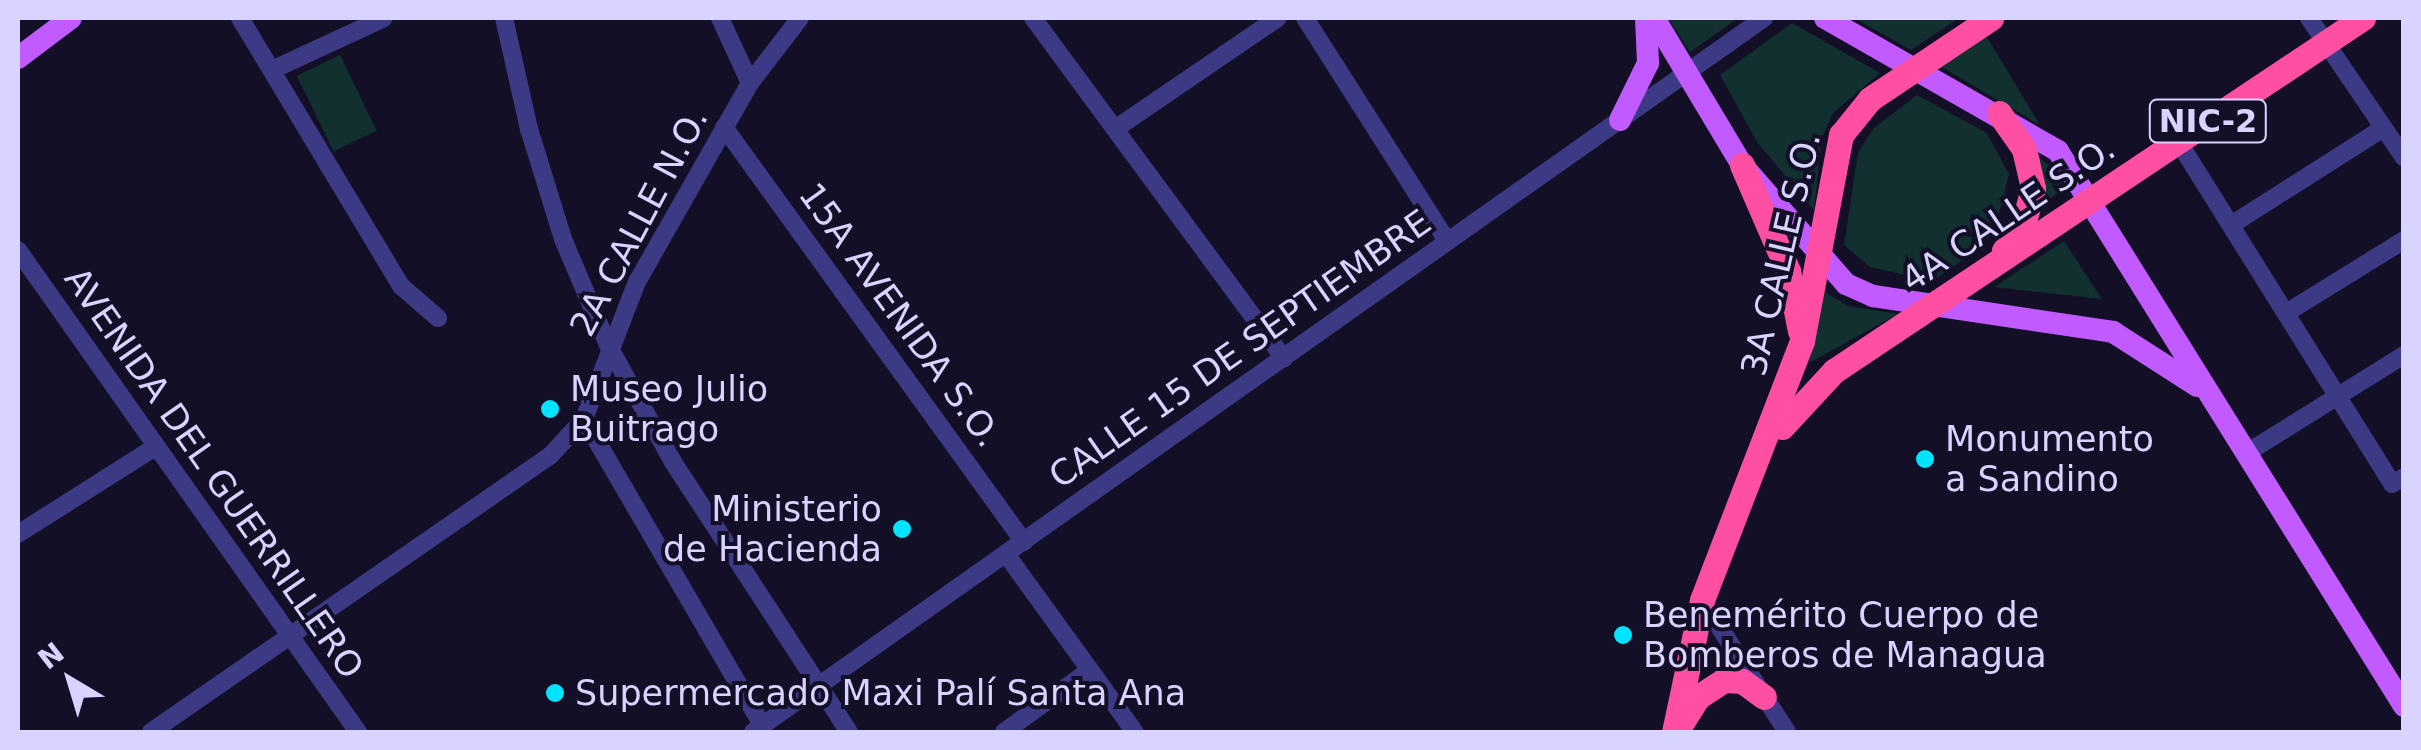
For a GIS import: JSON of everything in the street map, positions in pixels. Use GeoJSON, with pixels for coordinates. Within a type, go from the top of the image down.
{"type":"FeatureCollection","features":[{"type":"Feature","properties":{"kind":"highway","name":"4A CALLE S.O."},"geometry":{"type":"LineString","coordinates":[[1762,456],[1824,378],[2363,18]]}},
{"type":"Feature","properties":{"kind":"highway","name":"3A CALLE S.O."},"geometry":{"type":"LineString","coordinates":[[1762,456],[1802,342],[1821,260],[1841,135],[1870,99],[1986,19]]}},
{"type":"Feature","properties":{"kind":"highway"},"geometry":{"type":"LineString","coordinates":[[1991,266],[2024,221],[2032,188],[2024,149],[2000,113]]}},
{"type":"Feature","properties":{"kind":"highway"},"geometry":{"type":"LineString","coordinates":[[1742,165],[1788,271],[1802,342]]}},
{"type":"Feature","properties":{"kind":"highway","name":"NIC-2"},"geometry":{"type":"LineString","coordinates":[[1675,732],[1702,600],[1762,456]]}},
{"type":"Feature","properties":{"kind":"highway"},"geometry":{"type":"LineString","coordinates":[[1675,732],[1698,697],[1724,680],[1742,681],[1764,696]]}},
{"type":"Feature","properties":{"kind":"main road"},"geometry":{"type":"LineString","coordinates":[[18,58],[71,18]]}},
{"type":"Feature","properties":{"kind":"main road"},"geometry":{"type":"LineString","coordinates":[[1620,120],[1648,62],[1646,18]]}},
{"type":"Feature","properties":{"kind":"main road"},"geometry":{"type":"LineString","coordinates":[[1654,18],[1742,165],[1821,260],[1864,293],[2113,332],[2159,356],[2225,420]]}},
{"type":"Feature","properties":{"kind":"main road"},"geometry":{"type":"LineString","coordinates":[[1825,18],[2000,113],[2058,151],[2245,454],[2400,691]]}},
{"type":"Feature","properties":{"kind":"street"},"geometry":{"type":"LineString","coordinates":[[240,18],[401,286],[438,318]]}},
{"type":"Feature","properties":{"kind":"street"},"geometry":{"type":"LineString","coordinates":[[272,70],[384,18]]}},
{"type":"Feature","properties":{"kind":"street"},"geometry":{"type":"LineString","coordinates":[[504,18],[558,221],[608,345],[673,462],[816,688],[849,732]]}},
{"type":"Feature","properties":{"kind":"street"},"geometry":{"type":"LineString","coordinates":[[720,18],[750,83]]}},
{"type":"Feature","properties":{"kind":"street","name":"2A CALLE N.O."},"geometry":{"type":"LineString","coordinates":[[151,732],[550,456],[584,419],[608,345],[724,127],[750,83],[800,18]]}},
{"type":"Feature","properties":{"kind":"street"},"geometry":{"type":"LineString","coordinates":[[1033,18],[1284,358]]}},
{"type":"Feature","properties":{"kind":"street"},"geometry":{"type":"LineString","coordinates":[[1115,129],[1278,18]]}},
{"type":"Feature","properties":{"kind":"street"},"geometry":{"type":"LineString","coordinates":[[1305,18],[1446,242]]}},
{"type":"Feature","properties":{"kind":"street","name":"CALLE 15 DE SEPTIEMBRE"},"geometry":{"type":"LineString","coordinates":[[758,729],[1764,18]]}},
{"type":"Feature","properties":{"kind":"street"},"geometry":{"type":"LineString","coordinates":[[2308,18],[2404,158]]}},
{"type":"Feature","properties":{"kind":"street","name":"15A AVENIDA S.O."},"geometry":{"type":"LineString","coordinates":[[724,127],[1024,542]]}},
{"type":"Feature","properties":{"kind":"street"},"geometry":{"type":"LineString","coordinates":[[2231,224],[2383,128]]}},
{"type":"Feature","properties":{"kind":"street"},"geometry":{"type":"LineString","coordinates":[[2178,141],[2392,484],[2404,478]]}},
{"type":"Feature","properties":{"kind":"street"},"geometry":{"type":"LineString","coordinates":[[2286,313],[2404,240]]}},
{"type":"Feature","properties":{"kind":"street","name":"AVENIDA DEL GUERRILLERO"},"geometry":{"type":"LineString","coordinates":[[18,250],[152,449],[358,732]]}},
{"type":"Feature","properties":{"kind":"street"},"geometry":{"type":"LineString","coordinates":[[2245,454],[2404,355]]}},
{"type":"Feature","properties":{"kind":"street"},"geometry":{"type":"LineString","coordinates":[[584,419],[758,729]]}},
{"type":"Feature","properties":{"kind":"street"},"geometry":{"type":"LineString","coordinates":[[18,534],[152,449]]}},
{"type":"Feature","properties":{"kind":"street"},"geometry":{"type":"LineString","coordinates":[[1006,554],[1135,732]]}},
{"type":"Feature","properties":{"kind":"street"},"geometry":{"type":"LineString","coordinates":[[1702,600],[1786,732]]}},
{"type":"Feature","properties":{"kind":"street"},"geometry":{"type":"LineString","coordinates":[[1004,732],[1090,670]]}},
{"type":"Feature","properties":{"kind":"green space"},"geometry":{"type":"Polygon","coordinates":[[[1668,18],[1738,18],[1690,52],[1668,18]]]}},
{"type":"Feature","properties":{"kind":"green space"},"geometry":{"type":"Polygon","coordinates":[[[1854,18],[1959,18],[1911,50],[1854,18]]]}},
{"type":"Feature","properties":{"kind":"green space"},"geometry":{"type":"Polygon","coordinates":[[[1792,23],[1880,73],[1833,113],[1822,138],[1814,210],[1757,142],[1720,75],[1792,23]]]}},
{"type":"Feature","properties":{"kind":"green space"},"geometry":{"type":"Polygon","coordinates":[[[1985,34],[2040,125],[1938,65],[1985,34]]]}},
{"type":"Feature","properties":{"kind":"green space"},"geometry":{"type":"Polygon","coordinates":[[[340,55],[377,130],[334,152],[297,76],[340,55]]]}},
{"type":"Feature","properties":{"kind":"green space"},"geometry":{"type":"Polygon","coordinates":[[[1917,95],[1987,133],[2009,174],[1996,226],[1977,250],[1933,281],[1870,267],[1844,245],[1858,152],[1874,128],[1917,95]]]}},
{"type":"Feature","properties":{"kind":"green space"},"geometry":{"type":"Polygon","coordinates":[[[2029,150],[2058,172],[2061,182],[2059,192],[2032,213],[2029,150]]]}},
{"type":"Feature","properties":{"kind":"green space"},"geometry":{"type":"Polygon","coordinates":[[[2064,241],[2102,299],[1994,287],[2064,241]]]}},
{"type":"Feature","properties":{"kind":"green space"},"geometry":{"type":"Polygon","coordinates":[[[1823,291],[1848,306],[1898,314],[1809,363],[1823,291]]]}},
{"type":"Feature","properties":{"kind":"place","name":"Museo Julio Buitrago"},"geometry":{"type":"Point","coordinates":[550,409]}},
{"type":"Feature","properties":{"kind":"place","name":"Monumento a Sandino"},"geometry":{"type":"Point","coordinates":[1925,459]}},
{"type":"Feature","properties":{"kind":"place","name":"Ministerio de Hacienda"},"geometry":{"type":"Point","coordinates":[902,529]}},
{"type":"Feature","properties":{"kind":"place","name":"Benemérito Cuerpo de Bomberos de Managua"},"geometry":{"type":"Point","coordinates":[1623,635]}},
{"type":"Feature","properties":{"kind":"place","name":"Supermercado Maxi Palí Santa Ana"},"geometry":{"type":"Point","coordinates":[555,693]}}]}
